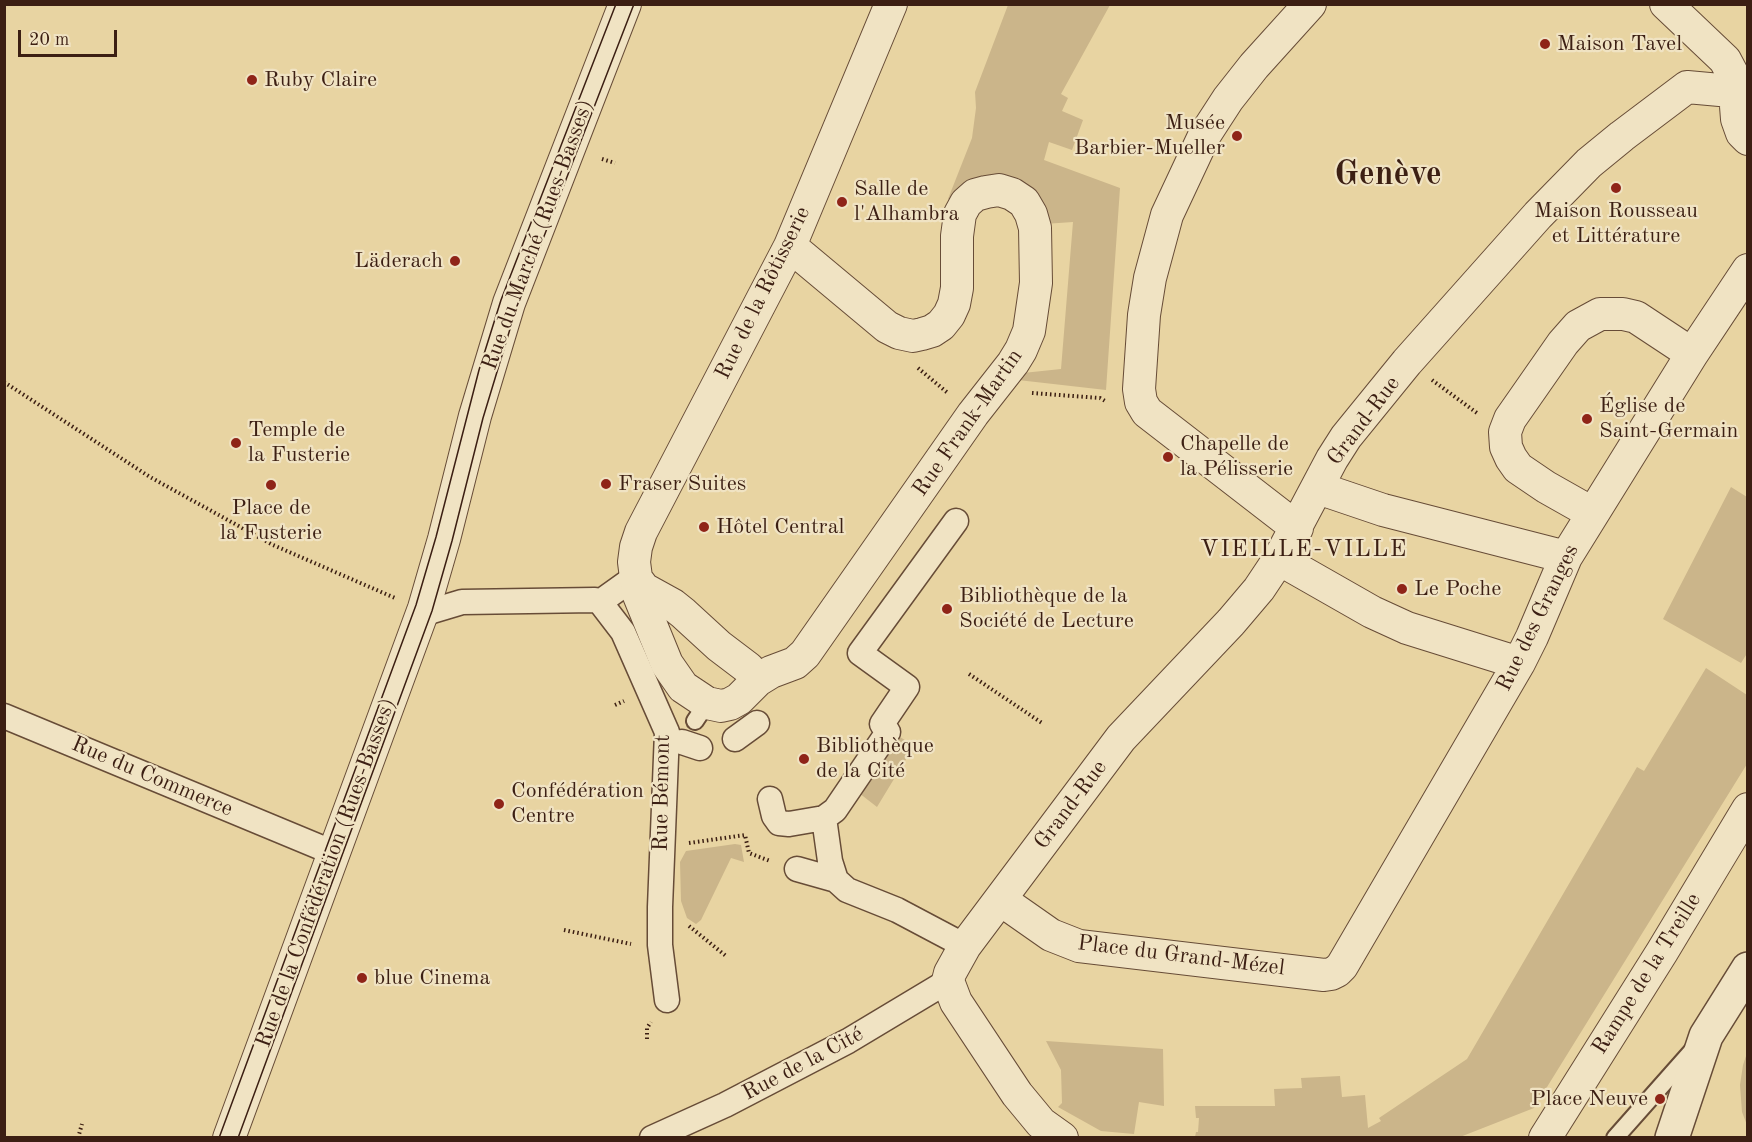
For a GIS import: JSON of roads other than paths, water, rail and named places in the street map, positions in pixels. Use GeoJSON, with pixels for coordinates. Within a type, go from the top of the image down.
{"type":"FeatureCollection","features":[{"type":"Feature","properties":{"kind":"street","name":"Rue du Marché (Rues-Basses)"},"geometry":{"type":"LineString","coordinates":[[424,608],[475,416],[509,303],[625,4]]}},
{"type":"Feature","properties":{"kind":"street","name":"Rue de la Rôtisserie"},"geometry":{"type":"LineString","coordinates":[[701,712],[674,676],[638,593],[635,578],[636,547],[790,246],[891,4]]}},
{"type":"Feature","properties":{"kind":"street"},"geometry":{"type":"LineString","coordinates":[[1297,528],[1147,412],[1141,402],[1139,389],[1144,315],[1150,278],[1167,215],[1204,136],[1228,99],[1254,66],[1310,4]]}},
{"type":"Feature","properties":{"kind":"street"},"geometry":{"type":"LineString","coordinates":[[1666,4],[1725,60],[1744,89],[1736,106],[1737,119],[1742,133],[1748,139]]}},
{"type":"Feature","properties":{"kind":"street","name":"Grand-Rue"},"geometry":{"type":"LineString","coordinates":[[948,981],[965,946],[1121,738],[1231,622],[1259,589],[1297,528],[1346,436],[1407,363],[1565,186],[1622,135],[1687,87],[1744,89]]}},
{"type":"Feature","properties":{"kind":"street","name":"Rue Frank-Martin"},"geometry":{"type":"LineString","coordinates":[[701,712],[730,704],[758,680],[771,672],[795,663],[805,654],[972,414],[1014,363],[1029,332],[1036,283],[1035,228],[1024,202],[1012,194],[999,190],[986,192],[975,195],[966,203],[960,214],[957,236],[957,288],[954,304],[949,315],[932,331],[914,336],[899,333],[887,327],[790,246]]}},
{"type":"Feature","properties":{"kind":"street","name":"Rue des Granges"},"geometry":{"type":"LineString","coordinates":[[1337,971],[1519,663],[1566,557],[1692,354],[1748,270]]}},
{"type":"Feature","properties":{"kind":"street"},"geometry":{"type":"LineString","coordinates":[[1593,513],[1546,487],[1518,468],[1510,459],[1505,432],[1510,419],[1578,326],[1600,314],[1623,314],[1636,317],[1692,354]]}},
{"type":"Feature","properties":{"kind":"street"},"geometry":{"type":"LineString","coordinates":[[1318,488],[1393,513],[1566,557]]}},
{"type":"Feature","properties":{"kind":"street"},"geometry":{"type":"LineString","coordinates":[[770,800],[774,816],[779,823],[789,824],[824,818],[836,810],[888,732],[882,724],[907,687],[860,653],[956,521]]}},
{"type":"Feature","properties":{"kind":"street"},"geometry":{"type":"LineString","coordinates":[[1279,559],[1372,612],[1407,627],[1519,663]]}},
{"type":"Feature","properties":{"kind":"street"},"geometry":{"type":"LineString","coordinates":[[424,608],[432,611],[462,602],[595,600],[600,602],[635,578],[644,589],[683,613],[719,646],[748,668],[758,680]]}},
{"type":"Feature","properties":{"kind":"street","name":"Rue Bémont"},"geometry":{"type":"LineString","coordinates":[[600,602],[623,632],[667,732],[660,917],[660,945],[667,1000]]}},
{"type":"Feature","properties":{"kind":"street","name":"Rue de la Confédération (Rues-Basses)"},"geometry":{"type":"LineString","coordinates":[[229,1137],[424,608]]}},
{"type":"Feature","properties":{"kind":"street","name":"Rue du Commerce"},"geometry":{"type":"LineString","coordinates":[[4,716],[334,853]]}},
{"type":"Feature","properties":{"kind":"street"},"geometry":{"type":"LineString","coordinates":[[735,739],[757,723]]}},
{"type":"Feature","properties":{"kind":"street","name":"Rampe de la Treille"},"geometry":{"type":"LineString","coordinates":[[1545,1137],[1662,952],[1748,809]]}},
{"type":"Feature","properties":{"kind":"street"},"geometry":{"type":"LineString","coordinates":[[824,818],[830,861],[836,880]]}},
{"type":"Feature","properties":{"kind":"street"},"geometry":{"type":"LineString","coordinates":[[796,869],[836,880],[847,890],[897,910],[965,946]]}},
{"type":"Feature","properties":{"kind":"street","name":"Place du Grand-Mézel"},"geometry":{"type":"LineString","coordinates":[[1001,900],[1051,935],[1079,946],[1324,975],[1337,971]]}},
{"type":"Feature","properties":{"kind":"street"},"geometry":{"type":"LineString","coordinates":[[1672,1137],[1706,1036],[1748,969]]}},
{"type":"Feature","properties":{"kind":"street"},"geometry":{"type":"LineString","coordinates":[[948,981],[956,1002],[1017,1094],[1041,1123],[1062,1137]]}},
{"type":"Feature","properties":{"kind":"street","name":"Rue de la Cité"},"geometry":{"type":"LineString","coordinates":[[652,1137],[725,1105],[848,1041],[948,981]]}},
{"type":"Feature","properties":{"kind":"lane"},"geometry":{"type":"LineString","coordinates":[[1615,1137],[1706,1036]]}},
{"type":"Feature","properties":{"kind":"tram line"},"geometry":{"type":"LineString","coordinates":[[219,1138],[416,605],[479,370],[501,300],[616,4]]}},
{"type":"Feature","properties":{"kind":"tram line"},"geometry":{"type":"LineString","coordinates":[[238,1138],[432,611],[483,418],[517,306],[634,4]]}},
{"type":"Feature","properties":{"kind":"place","name":"Maison Tavel"},"geometry":{"type":"Point","coordinates":[1545,44]}},
{"type":"Feature","properties":{"kind":"place","name":"Ruby Claire"},"geometry":{"type":"Point","coordinates":[252,80]}},
{"type":"Feature","properties":{"kind":"place","name":"Musée Barbier-Mueller"},"geometry":{"type":"Point","coordinates":[1237,136]}},
{"type":"Feature","properties":{"kind":"place","name":"Maison Rousseau et Littérature"},"geometry":{"type":"Point","coordinates":[1616,188]}},
{"type":"Feature","properties":{"kind":"place","name":"Salle de l'Alhambra"},"geometry":{"type":"Point","coordinates":[842,202]}},
{"type":"Feature","properties":{"kind":"place","name":"Läderach"},"geometry":{"type":"Point","coordinates":[455,261]}},
{"type":"Feature","properties":{"kind":"place","name":"Église de Saint-Germain"},"geometry":{"type":"Point","coordinates":[1587,419]}},
{"type":"Feature","properties":{"kind":"place","name":"Temple de la Fusterie"},"geometry":{"type":"Point","coordinates":[236,443]}},
{"type":"Feature","properties":{"kind":"place","name":"Chapelle de la Pélisserie"},"geometry":{"type":"Point","coordinates":[1168,457]}},
{"type":"Feature","properties":{"kind":"place","name":"Fraser Suites"},"geometry":{"type":"Point","coordinates":[606,484]}},
{"type":"Feature","properties":{"kind":"place","name":"Place de la Fusterie"},"geometry":{"type":"Point","coordinates":[271,485]}},
{"type":"Feature","properties":{"kind":"place","name":"Hôtel Central"},"geometry":{"type":"Point","coordinates":[704,527]}},
{"type":"Feature","properties":{"kind":"place","name":"Le Poche"},"geometry":{"type":"Point","coordinates":[1402,589]}},
{"type":"Feature","properties":{"kind":"place","name":"Bibliothèque de la Société de Lecture"},"geometry":{"type":"Point","coordinates":[947,609]}},
{"type":"Feature","properties":{"kind":"place","name":"Bibliothèque de la Cité"},"geometry":{"type":"Point","coordinates":[804,759]}},
{"type":"Feature","properties":{"kind":"place","name":"Confédération Centre"},"geometry":{"type":"Point","coordinates":[499,804]}},
{"type":"Feature","properties":{"kind":"place","name":"blue Cinema"},"geometry":{"type":"Point","coordinates":[362,978]}},
{"type":"Feature","properties":{"kind":"place","name":"Place Neuve"},"geometry":{"type":"Point","coordinates":[1660,1099]}},
{"type":"Feature","properties":{"kind":"district","name":"Genève"},"geometry":{"type":"Point","coordinates":[1388,175]}},
{"type":"Feature","properties":{"kind":"district","name":"VIEILLE-VILLE"},"geometry":{"type":"Point","coordinates":[1304,550]}}]}
